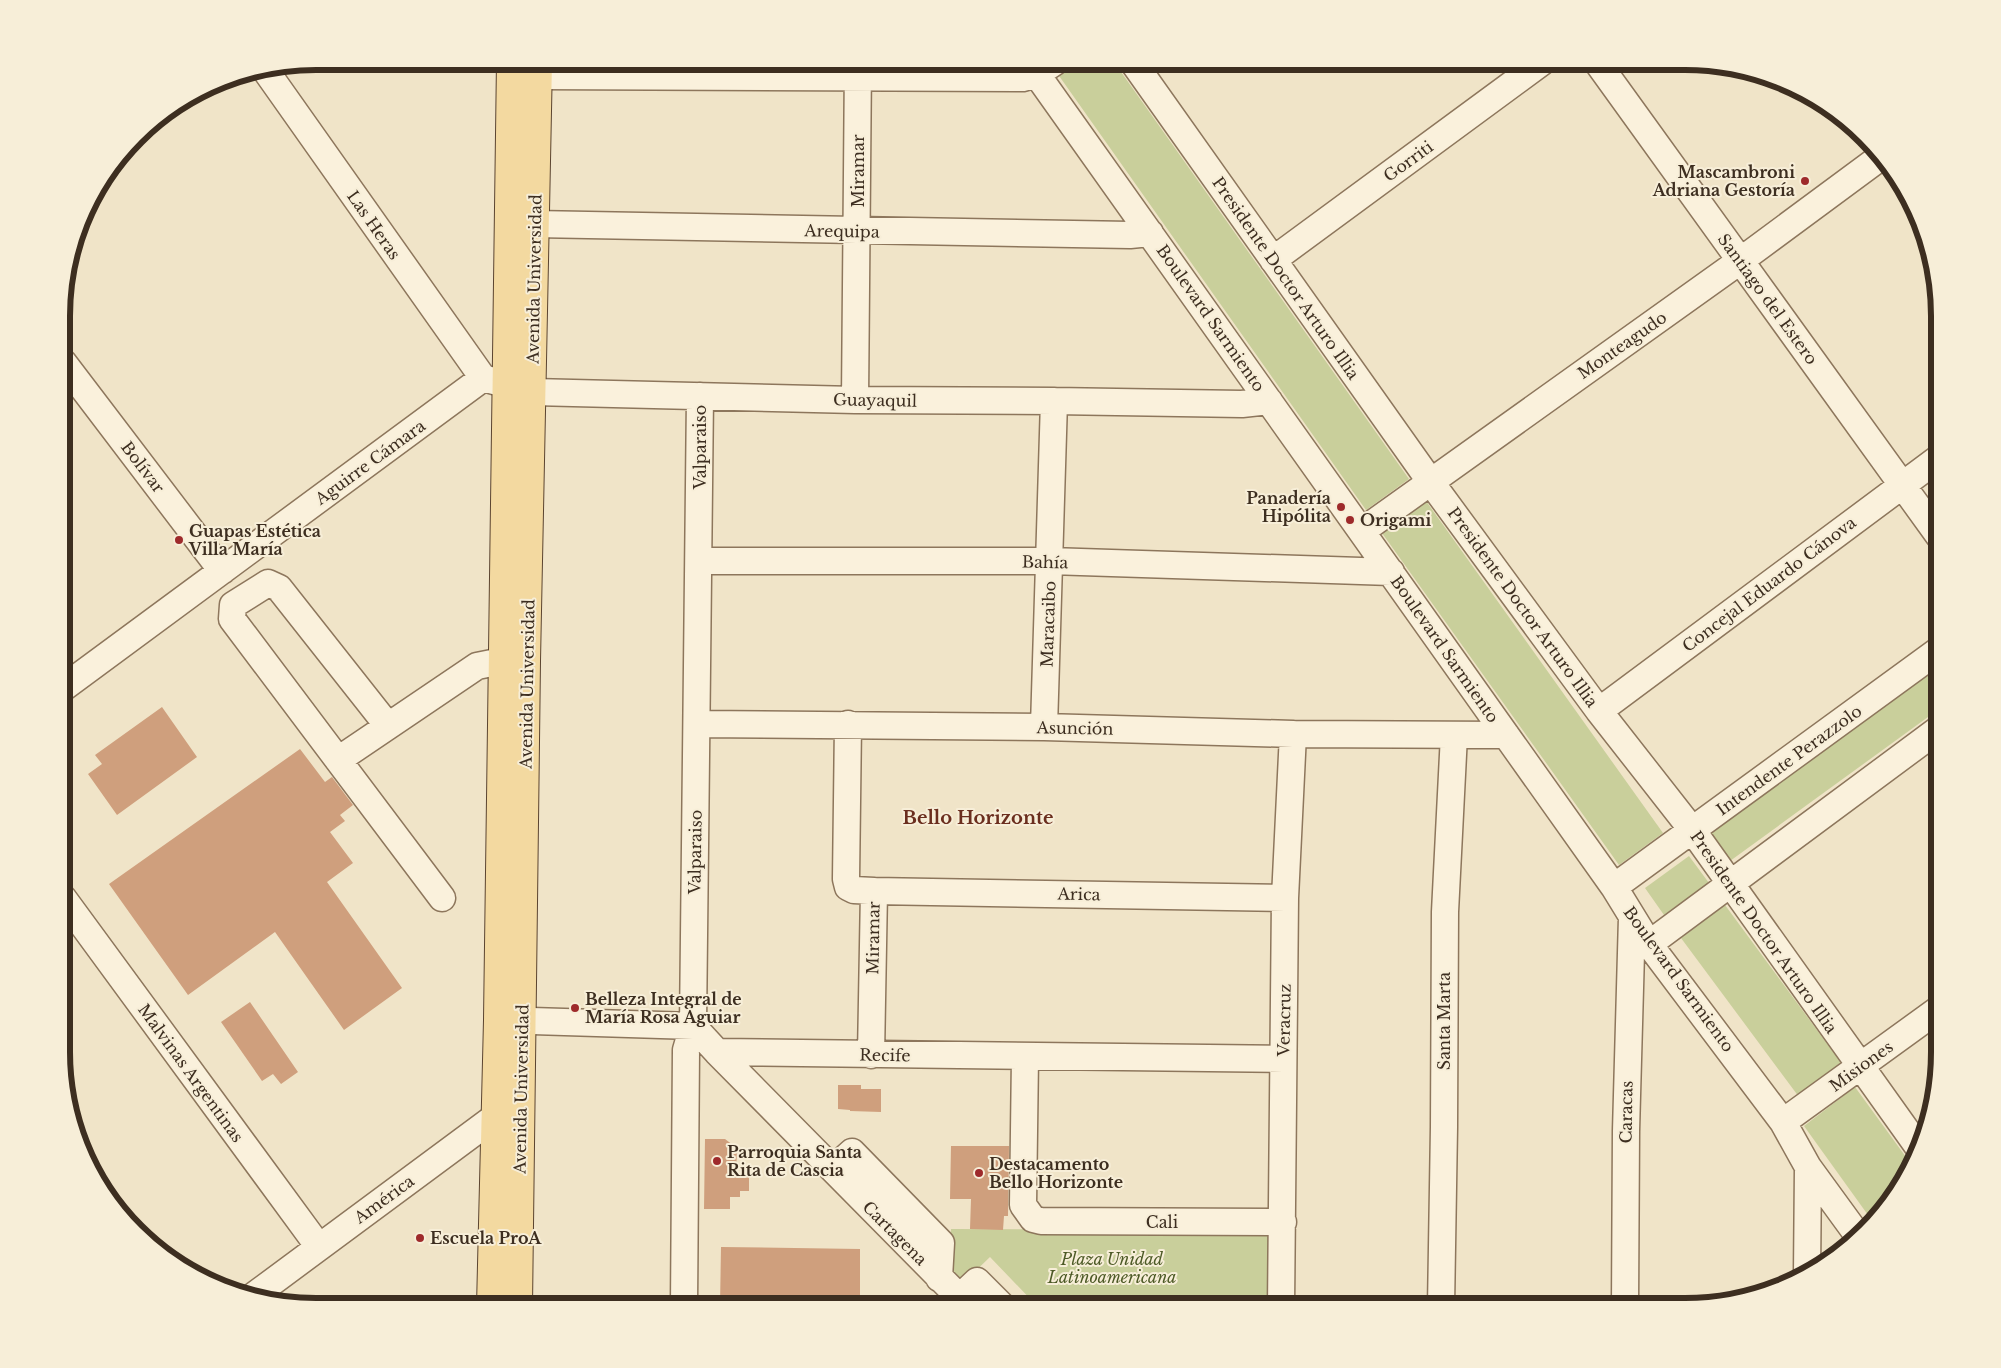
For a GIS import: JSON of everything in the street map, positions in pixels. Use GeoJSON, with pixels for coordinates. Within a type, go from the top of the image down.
{"type":"FeatureCollection","features":[{"type":"Feature","properties":{"kind":"main road","name":"Avenida Universidad"},"geometry":{"type":"LineString","coordinates":[[511,70],[495,381],[514,661]]}},
{"type":"Feature","properties":{"kind":"main road","name":"Avenida Universidad"},"geometry":{"type":"LineString","coordinates":[[492,1298],[508,1116],[514,661],[533,392],[534,224],[538,70]]}},
{"type":"Feature","properties":{"kind":"main road","name":"Avenida Universidad"},"geometry":{"type":"LineString","coordinates":[[508,1116],[518,1298]]}},
{"type":"Feature","properties":{"kind":"street","name":"Miramar"},"geometry":{"type":"LineString","coordinates":[[855,400],[858,70]]}},
{"type":"Feature","properties":{"kind":"street"},"geometry":{"type":"LineString","coordinates":[[876,70],[1023,78],[1034,70]]}},
{"type":"Feature","properties":{"kind":"street","name":"Boulevard Sarmiento"},"geometry":{"type":"LineString","coordinates":[[1043,70],[1150,233],[1614,887],[1649,944],[1783,1122],[1808,1167],[1854,1230]]}},
{"type":"Feature","properties":{"kind":"street","name":"Presidente Doctor Arturo Illia"},"geometry":{"type":"LineString","coordinates":[[1139,70],[1430,481],[1692,831],[1914,1141]]}},
{"type":"Feature","properties":{"kind":"street","name":"Gorriti"},"geometry":{"type":"LineString","coordinates":[[1273,260],[1531,70]]}},
{"type":"Feature","properties":{"kind":"street","name":"Santiago del Estero"},"geometry":{"type":"LineString","coordinates":[[1603,70],[1931,525]]}},
{"type":"Feature","properties":{"kind":"street","name":"Las Heras"},"geometry":{"type":"LineString","coordinates":[[269,75],[495,381]]}},
{"type":"Feature","properties":{"kind":"street","name":"Monteagudo"},"geometry":{"type":"LineString","coordinates":[[1362,531],[1740,261],[1876,161]]}},
{"type":"Feature","properties":{"kind":"street","name":"Arequipa"},"geometry":{"type":"LineString","coordinates":[[534,224],[1130,236],[1150,233]]}},
{"type":"Feature","properties":{"kind":"street","name":"Bolívar"},"geometry":{"type":"LineString","coordinates":[[70,371],[222,571]]}},
{"type":"Feature","properties":{"kind":"street","name":"Guayaquil"},"geometry":{"type":"LineString","coordinates":[[495,381],[533,392],[855,400],[1242,404],[1269,401]]}},
{"type":"Feature","properties":{"kind":"street","name":"Aguirre Cámara"},"geometry":{"type":"LineString","coordinates":[[70,683],[222,571],[495,381]]}},
{"type":"Feature","properties":{"kind":"street","name":"Valparaiso"},"geometry":{"type":"LineString","coordinates":[[684,1298],[686,1050],[694,1026],[700,396]]}},
{"type":"Feature","properties":{"kind":"street","name":"Maracaibo"},"geometry":{"type":"LineString","coordinates":[[1044,726],[1054,401]]}},
{"type":"Feature","properties":{"kind":"street","name":"Concejal Eduardo Cánova"},"geometry":{"type":"LineString","coordinates":[[1600,710],[1931,464]]}},
{"type":"Feature","properties":{"kind":"street","name":"Bahía"},"geometry":{"type":"LineString","coordinates":[[699,561],[1050,561],[1390,572]]}},
{"type":"Feature","properties":{"kind":"street"},"geometry":{"type":"LineString","coordinates":[[388,726],[279,588],[268,583],[233,605],[232,619],[442,898]]}},
{"type":"Feature","properties":{"kind":"street","name":"Intendente Perazzolo"},"geometry":{"type":"LineString","coordinates":[[1614,887],[1931,656]]}},
{"type":"Feature","properties":{"kind":"street"},"geometry":{"type":"LineString","coordinates":[[338,760],[477,666],[514,661]]}},
{"type":"Feature","properties":{"kind":"street","name":"Asunción"},"geometry":{"type":"LineString","coordinates":[[697,724],[1044,726],[1293,734],[1506,735]]}},
{"type":"Feature","properties":{"kind":"street","name":"Miramar"},"geometry":{"type":"LineString","coordinates":[[848,724],[846,879],[848,887],[854,890],[874,891],[871,1055]]}},
{"type":"Feature","properties":{"kind":"street","name":"Veracruz"},"geometry":{"type":"LineString","coordinates":[[1281,1298],[1285,898],[1293,734]]}},
{"type":"Feature","properties":{"kind":"street","name":"Santa Marta"},"geometry":{"type":"LineString","coordinates":[[1441,1298],[1445,912],[1454,735]]}},
{"type":"Feature","properties":{"kind":"street"},"geometry":{"type":"LineString","coordinates":[[1649,944],[1931,735]]}},
{"type":"Feature","properties":{"kind":"street","name":"Arica"},"geometry":{"type":"LineString","coordinates":[[874,891],[1285,898]]}},
{"type":"Feature","properties":{"kind":"street","name":"Malvinas Argentinas"},"geometry":{"type":"LineString","coordinates":[[70,908],[319,1247]]}},
{"type":"Feature","properties":{"kind":"street","name":"Caracas"},"geometry":{"type":"LineString","coordinates":[[1625,1298],[1626,1131],[1632,917]]}},
{"type":"Feature","properties":{"kind":"street","name":"Misiones"},"geometry":{"type":"LineString","coordinates":[[1783,1122],[1931,1015]]}},
{"type":"Feature","properties":{"kind":"street"},"geometry":{"type":"LineString","coordinates":[[510,1020],[694,1026],[717,1052]]}},
{"type":"Feature","properties":{"kind":"street","name":"Recife"},"geometry":{"type":"LineString","coordinates":[[717,1052],[1283,1059]]}},
{"type":"Feature","properties":{"kind":"street","name":"Cartagena"},"geometry":{"type":"LineString","coordinates":[[717,1052],[959,1298]]}},
{"type":"Feature","properties":{"kind":"street","name":"Cali"},"geometry":{"type":"LineString","coordinates":[[1025,1057],[1023,1206],[1033,1219],[1041,1221],[1283,1222]]}},
{"type":"Feature","properties":{"kind":"street","name":"América"},"geometry":{"type":"LineString","coordinates":[[259,1291],[319,1247],[508,1116]]}},
{"type":"Feature","properties":{"kind":"street"},"geometry":{"type":"LineString","coordinates":[[1807,1266],[1808,1167]]}},
{"type":"Feature","properties":{"kind":"street"},"geometry":{"type":"LineString","coordinates":[[966,1298],[977,1281],[994,1298]]}},
{"type":"Feature","properties":{"kind":"green space"},"geometry":{"type":"Polygon","coordinates":[[[1061,70],[1120,70],[1409,479],[1366,510],[1057,73],[1061,70]]]}},
{"type":"Feature","properties":{"kind":"green space"},"geometry":{"type":"Polygon","coordinates":[[[1426,501],[1663,833],[1619,865],[1382,533],[1426,501]]]}},
{"type":"Feature","properties":{"kind":"green space"},"geometry":{"type":"Polygon","coordinates":[[[1931,669],[1931,715],[1730,861],[1707,834],[1931,669]]]}},
{"type":"Feature","properties":{"kind":"green space"},"geometry":{"type":"Polygon","coordinates":[[[1689,856],[1709,883],[1664,915],[1645,888],[1689,856]]]}},
{"type":"Feature","properties":{"kind":"green space"},"geometry":{"type":"Polygon","coordinates":[[[1725,905],[1842,1064],[1799,1097],[1681,938],[1725,905]]]}},
{"type":"Feature","properties":{"kind":"green space"},"geometry":{"type":"Polygon","coordinates":[[[1855,1087],[1907,1158],[1890,1189],[1868,1216],[1804,1126],[1855,1087]]]}},
{"type":"Feature","properties":{"kind":"green space","name":"Plaza Unidad Latinoamericana"},"geometry":{"type":"Polygon","coordinates":[[[951,1229],[1262,1230],[1270,1232],[1273,1298],[1029,1298],[990,1257],[961,1285],[949,1273],[951,1229]]]}},
{"type":"Feature","properties":{"kind":"building"},"geometry":{"type":"Polygon","coordinates":[[[162,707],[197,757],[117,815],[88,774],[102,764],[95,755],[162,707]]]}},
{"type":"Feature","properties":{"kind":"building"},"geometry":{"type":"Polygon","coordinates":[[[300,749],[325,782],[332,777],[353,805],[340,815],[345,821],[330,832],[353,863],[327,882],[402,988],[344,1030],[275,932],[188,995],[109,884],[300,749]]]}},
{"type":"Feature","properties":{"kind":"building"},"geometry":{"type":"Polygon","coordinates":[[[250,1002],[298,1072],[281,1084],[273,1074],[262,1081],[221,1022],[250,1002]]]}},
{"type":"Feature","properties":{"kind":"building"},"geometry":{"type":"Polygon","coordinates":[[[838,1085],[861,1085],[861,1089],[881,1089],[881,1112],[838,1109],[838,1085]]]}},
{"type":"Feature","properties":{"kind":"building"},"geometry":{"type":"Polygon","coordinates":[[[705,1139],[725,1139],[737,1148],[736,1177],[749,1177],[749,1191],[740,1191],[740,1197],[730,1197],[730,1209],[704,1209],[705,1139]]]}},
{"type":"Feature","properties":{"kind":"building","name":"Destacamento Bello Horizonte"},"geometry":{"type":"Polygon","coordinates":[[[951,1146],[1009,1146],[1008,1216],[1004,1216],[1003,1230],[970,1229],[971,1199],[950,1199],[951,1146]]]}},
{"type":"Feature","properties":{"kind":"building"},"geometry":{"type":"Polygon","coordinates":[[[721,1247],[860,1249],[860,1298],[720,1298],[721,1247]]]}},
{"type":"Feature","properties":{"kind":"place","name":"Mascambroni Adriana Gestoría"},"geometry":{"type":"Point","coordinates":[1805,181]}},
{"type":"Feature","properties":{"kind":"place","name":"Panadería Hipólita"},"geometry":{"type":"Point","coordinates":[1341,507]}},
{"type":"Feature","properties":{"kind":"place","name":"Origami"},"geometry":{"type":"Point","coordinates":[1350,520]}},
{"type":"Feature","properties":{"kind":"place","name":"Guapas Estética Villa María"},"geometry":{"type":"Point","coordinates":[179,540]}},
{"type":"Feature","properties":{"kind":"place","name":"Belleza Integral de María Rosa Aguiar"},"geometry":{"type":"Point","coordinates":[575,1008]}},
{"type":"Feature","properties":{"kind":"place","name":"Parroquia Santa Rita de Cascia"},"geometry":{"type":"Point","coordinates":[717,1161]}},
{"type":"Feature","properties":{"kind":"place","name":"Destacamento Bello Horizonte"},"geometry":{"type":"Point","coordinates":[979,1173]}},
{"type":"Feature","properties":{"kind":"place","name":"Escuela ProA"},"geometry":{"type":"Point","coordinates":[420,1238]}},
{"type":"Feature","properties":{"kind":"district","name":"Bello Horizonte"},"geometry":{"type":"Point","coordinates":[978,818]}}]}
